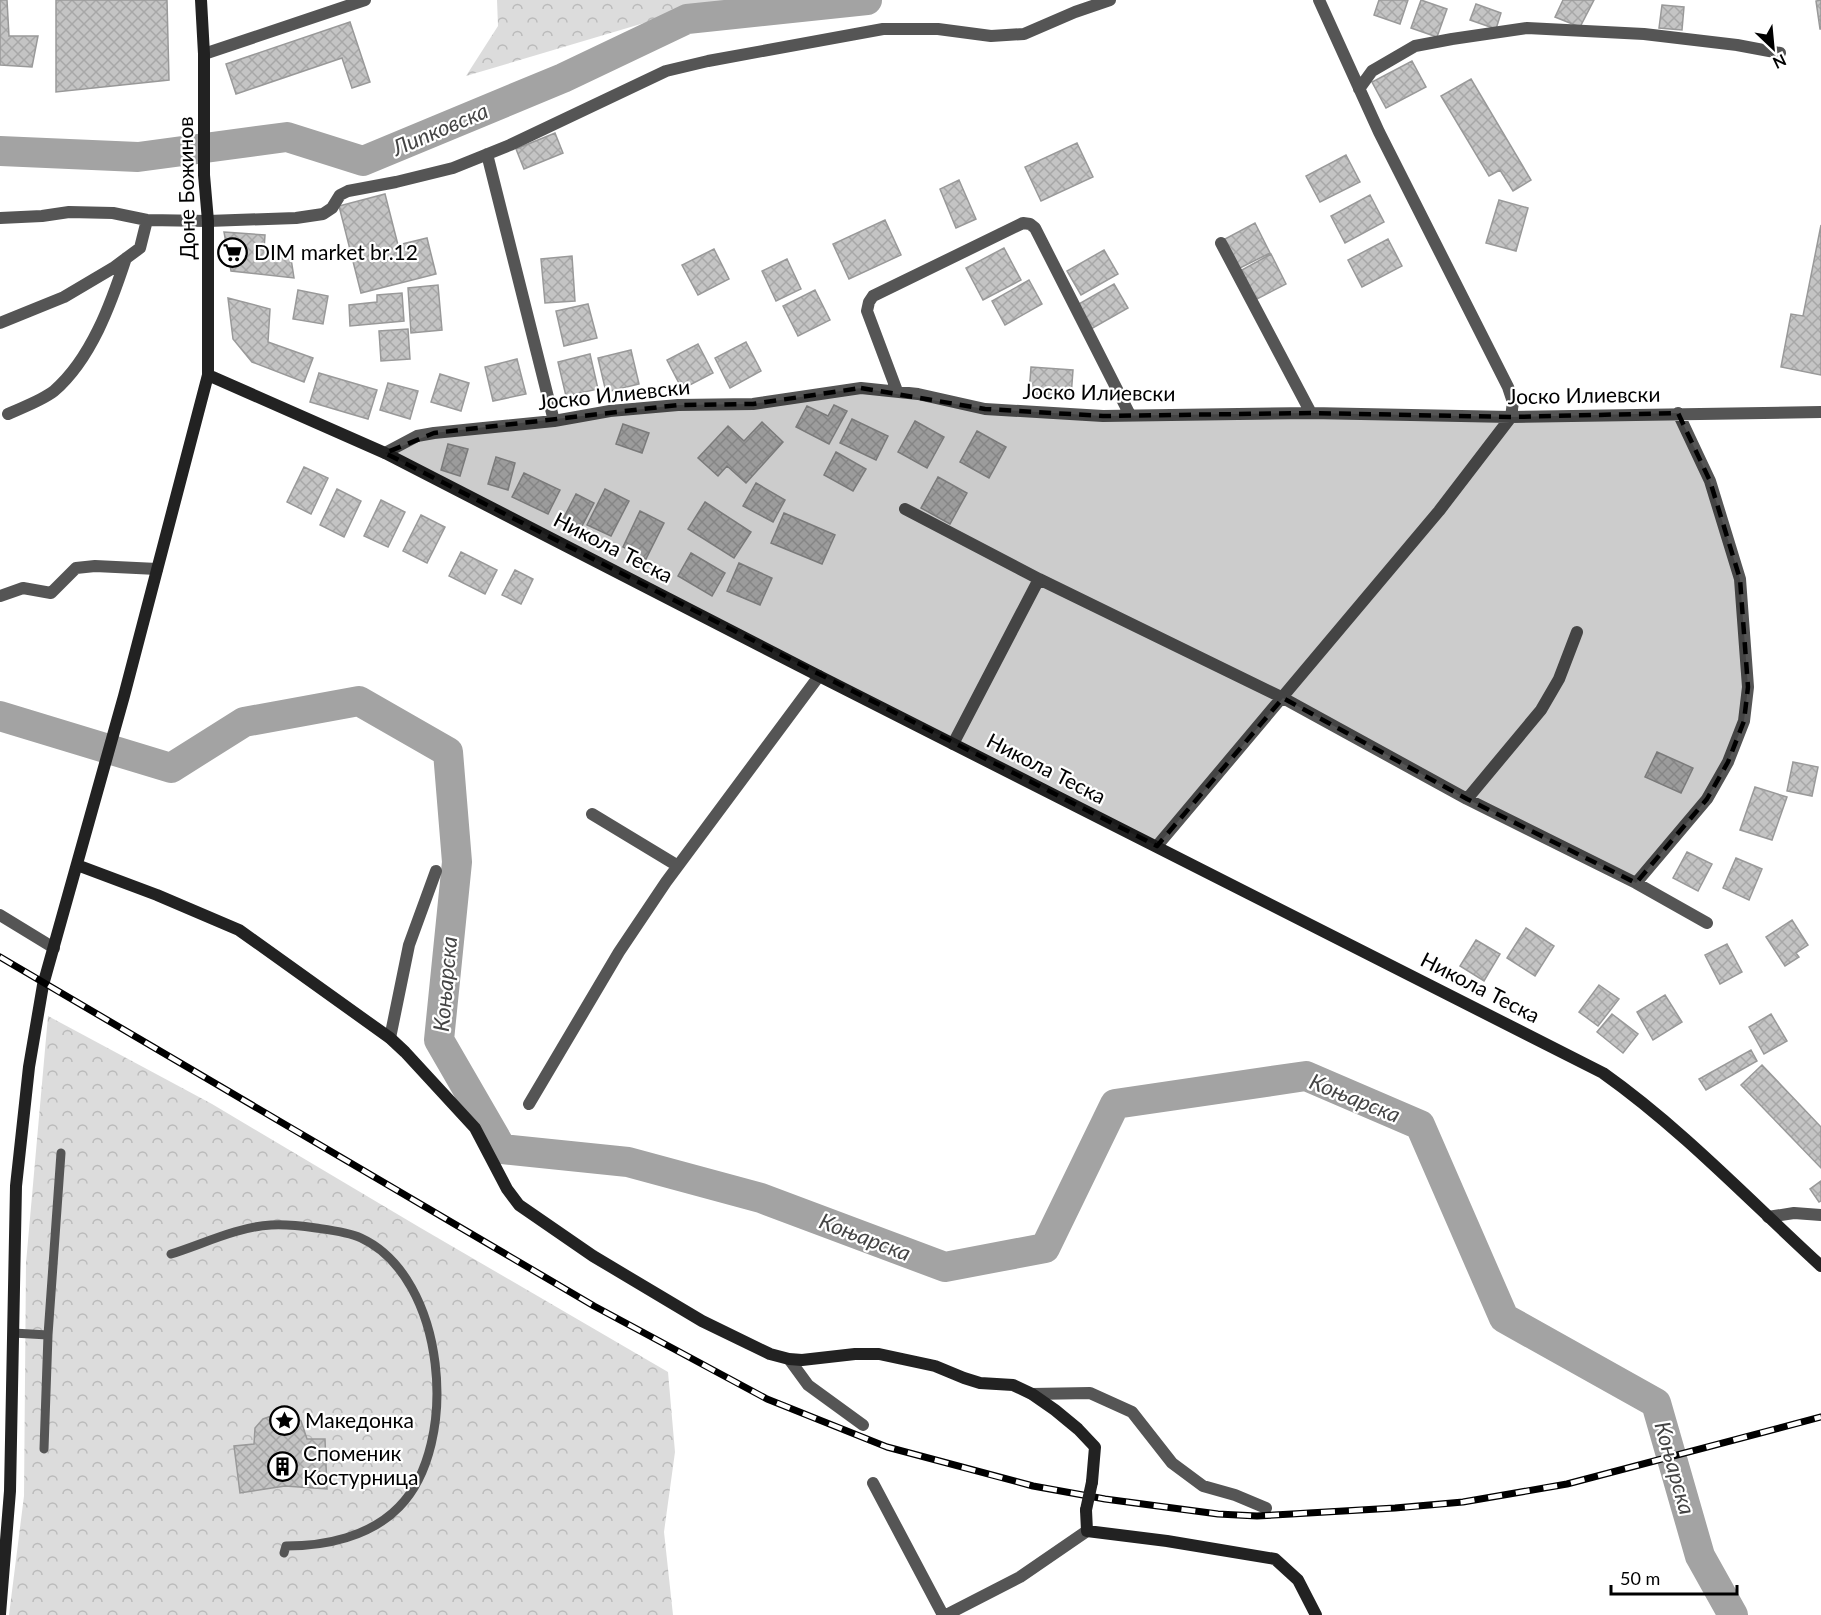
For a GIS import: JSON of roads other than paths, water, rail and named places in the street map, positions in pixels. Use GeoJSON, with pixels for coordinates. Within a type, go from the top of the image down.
{"type":"FeatureCollection","features":[{"type":"Feature","properties":{"kind":"street","name":"Доне Божинов"},"geometry":{"type":"LineString","coordinates":[[0,1614],[3,1548],[10,1491],[16,1186],[28,1067],[43,985],[124,696],[208,375],[208,220],[204,175],[204,54],[201,0]]}},
{"type":"Feature","properties":{"kind":"street"},"geometry":{"type":"LineString","coordinates":[[204,54],[365,0]]}},
{"type":"Feature","properties":{"kind":"street"},"geometry":{"type":"LineString","coordinates":[[0,218],[87,212],[113,213],[147,220],[296,218],[323,214],[332,208],[340,195],[348,191],[453,168],[666,71],[708,61],[883,29],[938,28],[991,36],[1024,34],[1110,0]]}},
{"type":"Feature","properties":{"kind":"street"},"geometry":{"type":"LineString","coordinates":[[1157,846],[1475,466],[1511,417],[1514,402],[1359,89],[1319,0]]}},
{"type":"Feature","properties":{"kind":"street"},"geometry":{"type":"LineString","coordinates":[[1359,89],[1372,71],[1415,46],[1527,28],[1644,34],[1737,45],[1780,53]]}},
{"type":"Feature","properties":{"kind":"street"},"geometry":{"type":"LineString","coordinates":[[487,154],[554,421]]}},
{"type":"Feature","properties":{"kind":"street"},"geometry":{"type":"LineString","coordinates":[[0,323],[64,297],[126,258],[140,248],[147,220]]}},
{"type":"Feature","properties":{"kind":"street"},"geometry":{"type":"LineString","coordinates":[[897,391],[867,311],[873,296],[1023,223],[1035,228],[1130,415]]}},
{"type":"Feature","properties":{"kind":"street"},"geometry":{"type":"LineString","coordinates":[[1221,243],[1311,413]]}},
{"type":"Feature","properties":{"kind":"street"},"geometry":{"type":"LineString","coordinates":[[8,414],[53,392],[75,369],[109,310],[126,258]]}},
{"type":"Feature","properties":{"kind":"street","name":"Никола Теска"},"geometry":{"type":"LineString","coordinates":[[208,375],[385,453],[819,676],[1603,1073],[1690,1144],[1821,1266]]}},
{"type":"Feature","properties":{"kind":"street","name":"Јоско Илиевски"},"geometry":{"type":"LineString","coordinates":[[385,453],[417,436],[478,427],[554,421],[610,411],[678,405],[753,404],[861,388],[897,391],[1006,411],[1103,416],[1311,413],[1511,417],[1821,412]]}},
{"type":"Feature","properties":{"kind":"street"},"geometry":{"type":"LineString","coordinates":[[1636,883],[1707,799],[1728,762],[1744,721],[1748,687],[1740,579],[1710,482],[1678,413]]}},
{"type":"Feature","properties":{"kind":"street"},"geometry":{"type":"LineString","coordinates":[[905,509],[1039,579],[1283,698],[1467,799],[1636,883],[1707,923]]}},
{"type":"Feature","properties":{"kind":"street"},"geometry":{"type":"LineString","coordinates":[[0,596],[23,588],[51,593],[76,568],[95,566],[157,569]]}},
{"type":"Feature","properties":{"kind":"street"},"geometry":{"type":"LineString","coordinates":[[953,744],[1039,579]]}},
{"type":"Feature","properties":{"kind":"street"},"geometry":{"type":"LineString","coordinates":[[1467,799],[1541,710],[1558,679],[1577,632]]}},
{"type":"Feature","properties":{"kind":"street"},"geometry":{"type":"LineString","coordinates":[[529,1104],[619,952],[678,866],[819,676]]}},
{"type":"Feature","properties":{"kind":"street"},"geometry":{"type":"LineString","coordinates":[[592,814],[678,866]]}},
{"type":"Feature","properties":{"kind":"street"},"geometry":{"type":"LineString","coordinates":[[77,865],[157,895],[239,930],[390,1038],[475,1128],[507,1189],[519,1205],[593,1256],[702,1321],[770,1353],[789,1359],[815,1359],[855,1354],[897,1356],[935,1365],[980,1383],[1013,1385],[1032,1394],[1078,1429],[1095,1447],[1092,1482],[1086,1510],[1087,1531]]}},
{"type":"Feature","properties":{"kind":"street"},"geometry":{"type":"LineString","coordinates":[[390,1038],[409,945],[436,871]]}},
{"type":"Feature","properties":{"kind":"street"},"geometry":{"type":"LineString","coordinates":[[0,915],[54,948]]}},
{"type":"Feature","properties":{"kind":"street"},"geometry":{"type":"LineString","coordinates":[[1768,1217],[1794,1214],[1821,1215]]}},
{"type":"Feature","properties":{"kind":"street"},"geometry":{"type":"LineString","coordinates":[[789,1359],[808,1385],[863,1425]]}},
{"type":"Feature","properties":{"kind":"street"},"geometry":{"type":"LineString","coordinates":[[1032,1394],[1090,1393],[1132,1412],[1172,1463],[1203,1486],[1235,1495],[1266,1508]]}},
{"type":"Feature","properties":{"kind":"street"},"geometry":{"type":"LineString","coordinates":[[873,1483],[945,1615],[1020,1577],[1087,1531],[1167,1541],[1275,1559],[1298,1580],[1316,1615]]}},
{"type":"Feature","properties":{"kind":"lane"},"geometry":{"type":"LineString","coordinates":[[44,1449],[48,1335],[61,1153]]}},
{"type":"Feature","properties":{"kind":"lane"},"geometry":{"type":"LineString","coordinates":[[171,1254],[241,1230],[270,1225],[329,1230],[361,1238],[401,1271],[428,1326],[434,1365],[437,1414],[434,1436],[416,1484],[399,1508],[376,1524],[354,1535],[328,1543],[286,1546],[284,1553]]}},
{"type":"Feature","properties":{"kind":"lane"},"geometry":{"type":"LineString","coordinates":[[13,1333],[48,1335]]}},
{"type":"Feature","properties":{"kind":"waterway","name":"Липковска"},"geometry":{"type":"LineString","coordinates":[[0,151],[138,157],[287,137],[363,161],[563,78],[687,19],[867,0]]}},
{"type":"Feature","properties":{"kind":"waterway","name":"Коњарска"},"geometry":{"type":"LineString","coordinates":[[0,716],[171,768],[244,722],[359,701],[448,752],[457,862],[439,1040],[502,1149],[628,1162],[761,1198],[945,1267],[1045,1248],[1115,1104],[1306,1076],[1420,1125],[1504,1318],[1656,1403],[1700,1556],[1733,1615]]}},
{"type":"Feature","properties":{"kind":"railway"},"geometry":{"type":"LineString","coordinates":[[0,957],[594,1306],[767,1399],[887,1447],[1033,1486],[1105,1499],[1218,1514],[1257,1516],[1395,1508],[1463,1502],[1567,1484],[1821,1417]]}},
{"type":"Feature","properties":{"kind":"place","name":"DIM market br.12"},"geometry":{"type":"Point","coordinates":[233,253]}},
{"type":"Feature","properties":{"kind":"place","name":"Македонка"},"geometry":{"type":"Point","coordinates":[284,1421]}},
{"type":"Feature","properties":{"kind":"place","name":"Споменик Костурница"},"geometry":{"type":"Point","coordinates":[282,1466]}}]}
